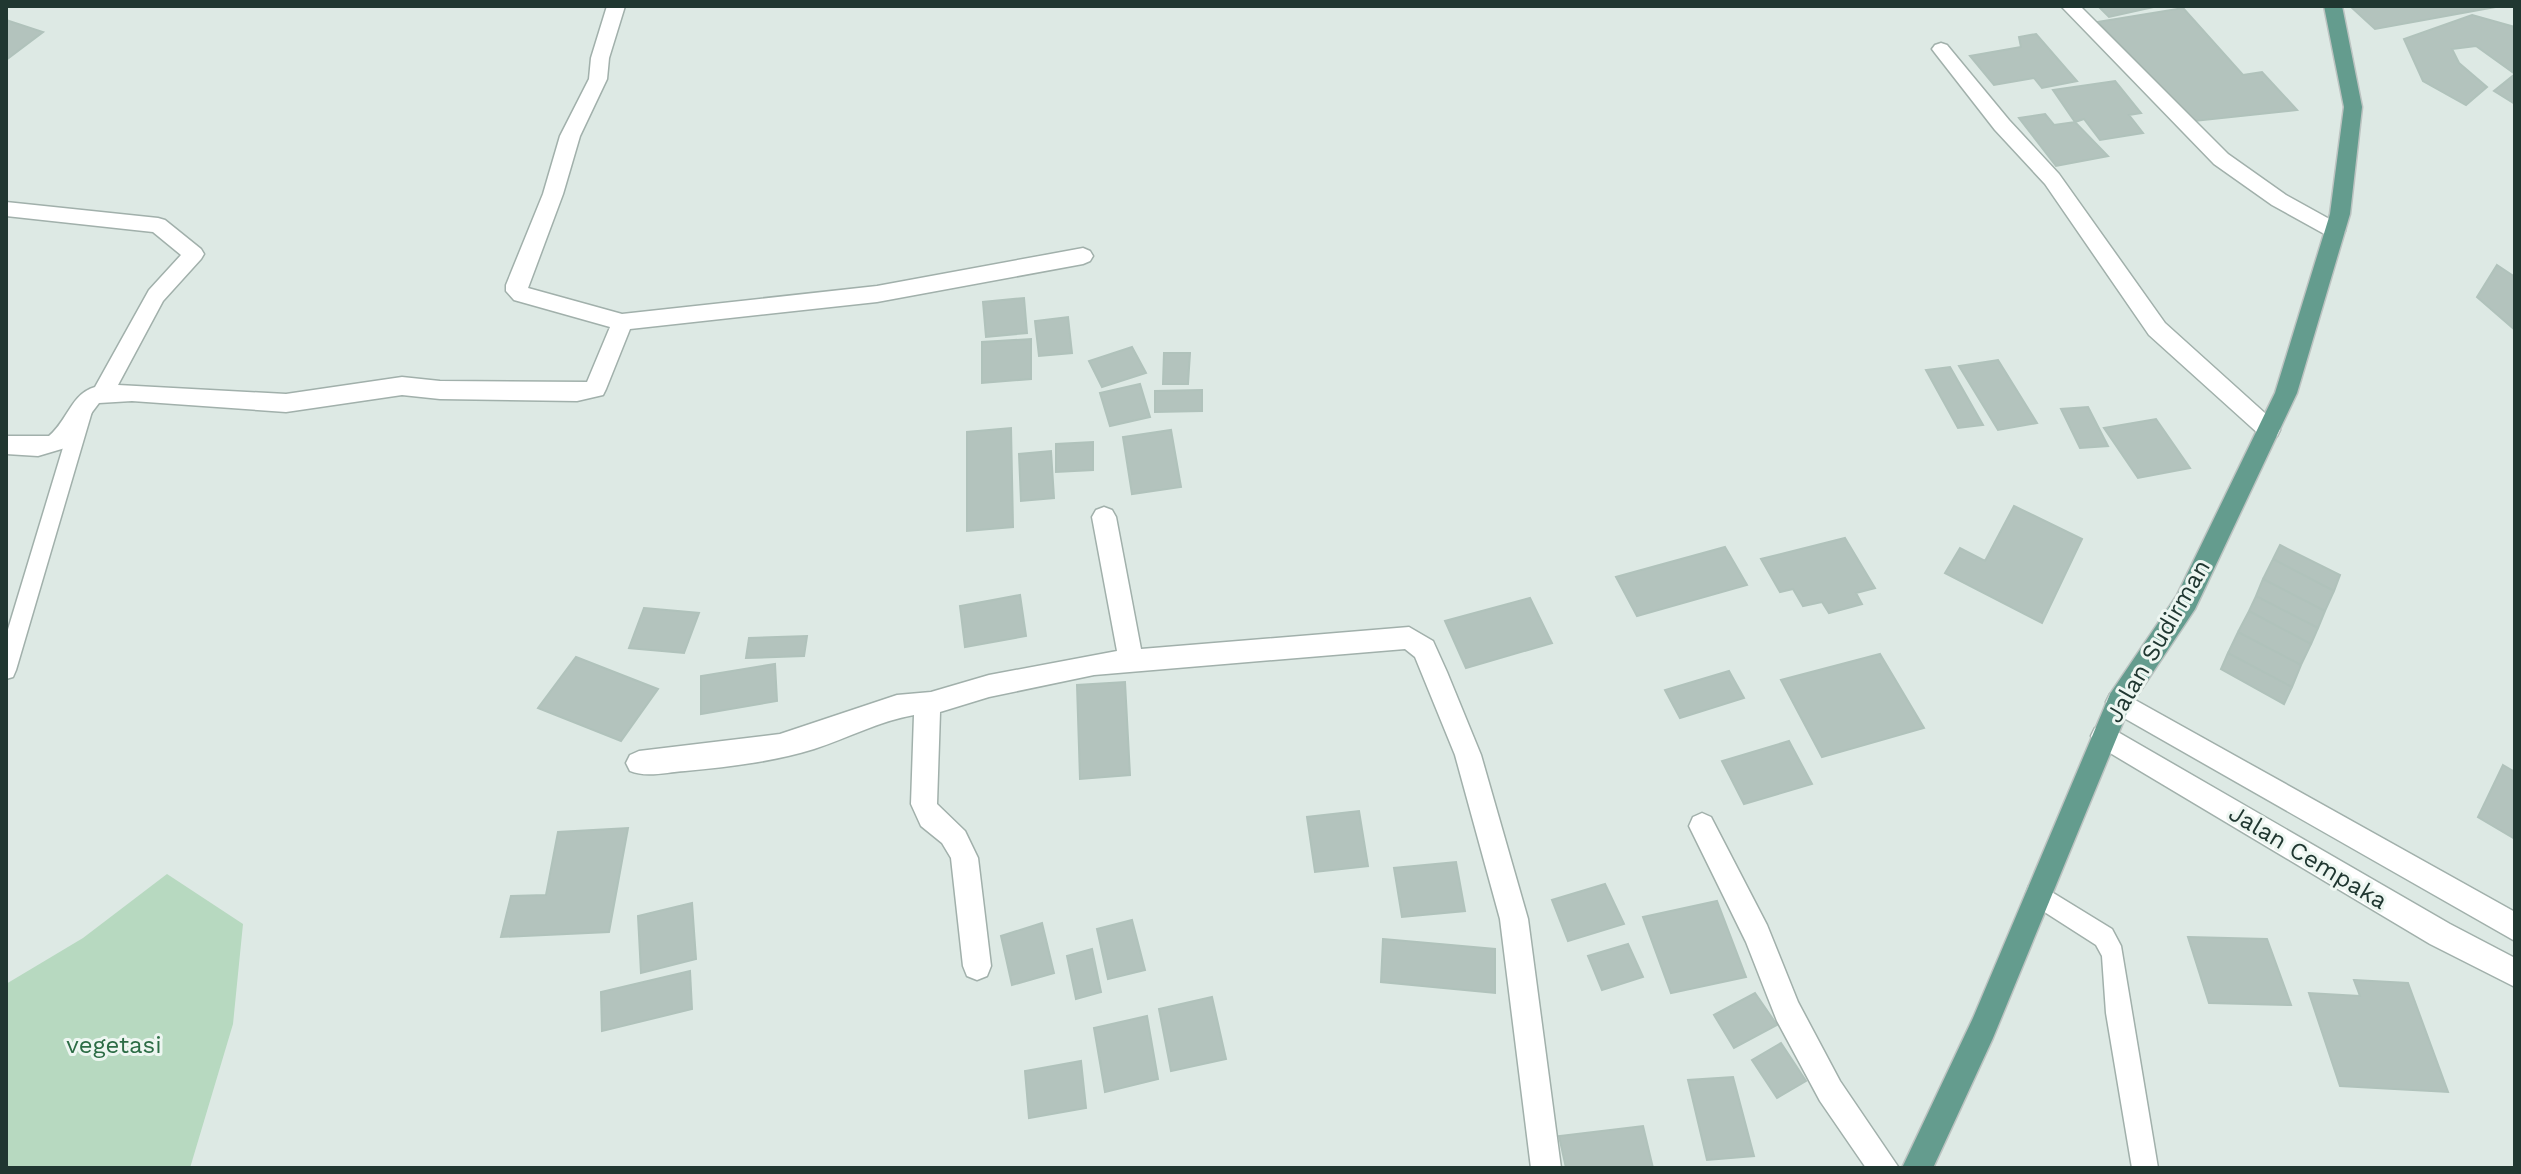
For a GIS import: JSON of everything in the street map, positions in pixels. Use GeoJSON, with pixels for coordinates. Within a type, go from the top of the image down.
{"type":"FeatureCollection","features":[{"type":"Feature","properties":{"kind":"main road","name":"Jalan Sudirman"},"geometry":{"type":"LineString","coordinates":[[1917,1168],[1983,1028],[2119,702],[2186,602],[2286,393],[2340,214],[2353,107],[2333,6]]}},
{"type":"Feature","properties":{"kind":"street"},"geometry":{"type":"LineString","coordinates":[[616,6],[600,58],[598,79],[570,136],[553,194],[516,291],[622,322],[877,294],[1083,256]]}},
{"type":"Feature","properties":{"kind":"street"},"geometry":{"type":"LineString","coordinates":[[2070,6],[2221,159],[2279,200],[2335,231]]}},
{"type":"Feature","properties":{"kind":"street"},"geometry":{"type":"LineString","coordinates":[[1941,49],[2002,125],[2052,179],[2157,329],[2269,430]]}},
{"type":"Feature","properties":{"kind":"street"},"geometry":{"type":"LineString","coordinates":[[6,209],[158,225],[194,254],[156,296],[98,396],[63,439],[43,449],[6,445]]}},
{"type":"Feature","properties":{"kind":"street"},"geometry":{"type":"LineString","coordinates":[[98,396],[132,392],[286,403],[402,386],[440,390],[588,392],[598,384],[622,322]]}},
{"type":"Feature","properties":{"kind":"street"},"geometry":{"type":"LineString","coordinates":[[1104,517],[1131,662]]}},
{"type":"Feature","properties":{"kind":"street"},"geometry":{"type":"LineString","coordinates":[[639,763],[800,741],[872,713],[918,702],[931,703],[989,686],[1094,664],[1402,637],[1416,642],[1424,649],[1468,755],[1514,919],[1546,1168]]}},
{"type":"Feature","properties":{"kind":"street","name":"Jalan Cempaka"},"geometry":{"type":"LineString","coordinates":[[2119,702],[2356,840],[2515,927]]}},
{"type":"Feature","properties":{"kind":"street"},"geometry":{"type":"LineString","coordinates":[[931,703],[927,707],[924,804],[929,819],[958,842],[966,859],[977,966]]}},
{"type":"Feature","properties":{"kind":"street","name":"Jalan Cempaka"},"geometry":{"type":"LineString","coordinates":[[2104,736],[2340,877],[2515,973]]}},
{"type":"Feature","properties":{"kind":"street"},"geometry":{"type":"LineString","coordinates":[[1702,826],[1757,935],[1787,1011],[1830,1091],[1884,1168]]}},
{"type":"Feature","properties":{"kind":"street"},"geometry":{"type":"LineString","coordinates":[[2340,877],[2356,840]]}},
{"type":"Feature","properties":{"kind":"lane"},"geometry":{"type":"LineString","coordinates":[[6,670],[98,396]]}},
{"type":"Feature","properties":{"kind":"lane"},"geometry":{"type":"LineString","coordinates":[[2037,894],[2104,937],[2113,954],[2118,1013],[2145,1168]]}},
{"type":"Feature","properties":{"kind":"green space","name":"vegetasi"},"geometry":{"type":"Polygon","coordinates":[[[167,874],[243,924],[233,1024],[190,1168],[6,1168],[6,984],[83,938],[167,874]]]}},
{"type":"Feature","properties":{"kind":"building"},"geometry":{"type":"Polygon","coordinates":[[[2098,6],[2158,6],[2109,17],[2098,6]]]}},
{"type":"Feature","properties":{"kind":"building"},"geometry":{"type":"Polygon","coordinates":[[[2350,6],[2501,6],[2375,29],[2350,6]]]}},
{"type":"Feature","properties":{"kind":"building"},"geometry":{"type":"Polygon","coordinates":[[[2183,8],[2243,75],[2262,72],[2297,110],[2194,121],[2098,22],[2183,8]]]}},
{"type":"Feature","properties":{"kind":"building"},"geometry":{"type":"Polygon","coordinates":[[[2472,15],[2515,27],[2515,74],[2476,46],[2452,49],[2459,63],[2487,87],[2466,105],[2423,81],[2404,39],[2472,15]]]}},
{"type":"Feature","properties":{"kind":"building"},"geometry":{"type":"Polygon","coordinates":[[[6,20],[43,32],[6,60],[6,20]]]}},
{"type":"Feature","properties":{"kind":"building"},"geometry":{"type":"Polygon","coordinates":[[[2036,34],[2077,81],[2042,88],[2034,78],[1994,85],[1970,56],[2021,47],[2019,37],[2036,34]]]}},
{"type":"Feature","properties":{"kind":"building"},"geometry":{"type":"Polygon","coordinates":[[[2515,74],[2515,104],[2494,91],[2515,74]]]}},
{"type":"Feature","properties":{"kind":"building"},"geometry":{"type":"Polygon","coordinates":[[[2115,81],[2141,113],[2129,115],[2143,133],[2100,140],[2084,119],[2075,122],[2053,90],[2115,81]]]}},
{"type":"Feature","properties":{"kind":"building"},"geometry":{"type":"Polygon","coordinates":[[[2045,114],[2054,125],[2075,122],[2108,156],[2056,166],[2019,118],[2045,114]]]}},
{"type":"Feature","properties":{"kind":"building"},"geometry":{"type":"Polygon","coordinates":[[[2497,265],[2515,277],[2515,330],[2477,297],[2497,265]]]}},
{"type":"Feature","properties":{"kind":"building"},"geometry":{"type":"Polygon","coordinates":[[[1024,298],[1027,333],[986,337],[983,302],[1024,298]]]}},
{"type":"Feature","properties":{"kind":"building"},"geometry":{"type":"Polygon","coordinates":[[[1068,317],[1072,353],[1039,356],[1035,321],[1068,317]]]}},
{"type":"Feature","properties":{"kind":"building"},"geometry":{"type":"Polygon","coordinates":[[[1031,339],[1031,379],[982,383],[982,342],[1031,339]]]}},
{"type":"Feature","properties":{"kind":"building"},"geometry":{"type":"Polygon","coordinates":[[[1132,347],[1146,373],[1102,387],[1089,361],[1132,347]]]}},
{"type":"Feature","properties":{"kind":"building"},"geometry":{"type":"Polygon","coordinates":[[[1164,353],[1190,353],[1188,384],[1163,384],[1164,353]]]}},
{"type":"Feature","properties":{"kind":"building"},"geometry":{"type":"Polygon","coordinates":[[[1998,360],[2037,423],[1998,430],[1959,366],[1998,360]]]}},
{"type":"Feature","properties":{"kind":"building"},"geometry":{"type":"Polygon","coordinates":[[[1950,367],[1983,425],[1958,428],[1926,370],[1950,367]]]}},
{"type":"Feature","properties":{"kind":"building"},"geometry":{"type":"Polygon","coordinates":[[[1140,384],[1150,417],[1110,426],[1100,393],[1140,384]]]}},
{"type":"Feature","properties":{"kind":"building"},"geometry":{"type":"Polygon","coordinates":[[[1202,390],[1202,411],[1155,412],[1155,391],[1202,390]]]}},
{"type":"Feature","properties":{"kind":"building"},"geometry":{"type":"Polygon","coordinates":[[[2088,407],[2108,446],[2080,448],[2061,409],[2088,407]]]}},
{"type":"Feature","properties":{"kind":"building"},"geometry":{"type":"Polygon","coordinates":[[[2156,419],[2190,468],[2138,478],[2104,428],[2156,419]]]}},
{"type":"Feature","properties":{"kind":"building"},"geometry":{"type":"Polygon","coordinates":[[[1011,428],[1013,527],[967,531],[967,432],[1011,428]]]}},
{"type":"Feature","properties":{"kind":"building"},"geometry":{"type":"Polygon","coordinates":[[[1171,430],[1181,487],[1132,494],[1123,437],[1171,430]]]}},
{"type":"Feature","properties":{"kind":"building"},"geometry":{"type":"Polygon","coordinates":[[[1093,442],[1093,470],[1056,472],[1056,444],[1093,442]]]}},
{"type":"Feature","properties":{"kind":"building"},"geometry":{"type":"Polygon","coordinates":[[[1051,451],[1054,498],[1021,501],[1019,454],[1051,451]]]}},
{"type":"Feature","properties":{"kind":"building"},"geometry":{"type":"Polygon","coordinates":[[[2014,506],[2082,539],[2042,623],[1945,573],[1960,548],[1985,561],[2014,506]]]}},
{"type":"Feature","properties":{"kind":"building"},"geometry":{"type":"Polygon","coordinates":[[[1845,538],[1875,588],[1856,593],[1862,604],[1829,613],[1822,602],[1803,606],[1793,589],[1780,592],[1761,559],[1845,538]]]}},
{"type":"Feature","properties":{"kind":"building"},"geometry":{"type":"Polygon","coordinates":[[[2280,545],[2340,575],[2334,591],[2273,559],[2280,545]]]}},
{"type":"Feature","properties":{"kind":"building"},"geometry":{"type":"Polygon","coordinates":[[[1725,547],[1747,585],[1637,616],[1616,577],[1725,547]]]}},
{"type":"Feature","properties":{"kind":"building"},"geometry":{"type":"Polygon","coordinates":[[[2273,559],[2334,591],[2325,611],[2263,579],[2273,559]]]}},
{"type":"Feature","properties":{"kind":"building"},"geometry":{"type":"Polygon","coordinates":[[[2263,579],[2325,611],[2318,628],[2256,596],[2263,579]]]}},
{"type":"Feature","properties":{"kind":"building"},"geometry":{"type":"Polygon","coordinates":[[[1020,595],[1026,636],[965,647],[960,606],[1020,595]]]}},
{"type":"Feature","properties":{"kind":"building"},"geometry":{"type":"Polygon","coordinates":[[[2256,596],[2318,628],[2311,644],[2249,611],[2256,596]]]}},
{"type":"Feature","properties":{"kind":"building"},"geometry":{"type":"Polygon","coordinates":[[[1530,598],[1552,643],[1466,668],[1445,621],[1530,598]]]}},
{"type":"Feature","properties":{"kind":"building"},"geometry":{"type":"Polygon","coordinates":[[[644,608],[699,613],[684,653],[629,648],[644,608]]]}},
{"type":"Feature","properties":{"kind":"building"},"geometry":{"type":"Polygon","coordinates":[[[2249,611],[2311,644],[2301,665],[2238,632],[2249,611]]]}},
{"type":"Feature","properties":{"kind":"building"},"geometry":{"type":"Polygon","coordinates":[[[2238,632],[2301,665],[2292,687],[2228,653],[2238,632]]]}},
{"type":"Feature","properties":{"kind":"building"},"geometry":{"type":"Polygon","coordinates":[[[807,636],[804,656],[746,658],[749,638],[807,636]]]}},
{"type":"Feature","properties":{"kind":"building"},"geometry":{"type":"Polygon","coordinates":[[[2228,653],[2292,687],[2284,704],[2221,669],[2228,653]]]}},
{"type":"Feature","properties":{"kind":"building"},"geometry":{"type":"Polygon","coordinates":[[[1880,654],[1924,728],[1822,757],[1781,680],[1880,654]]]}},
{"type":"Feature","properties":{"kind":"building"},"geometry":{"type":"Polygon","coordinates":[[[576,657],[658,689],[621,741],[538,708],[576,657]]]}},
{"type":"Feature","properties":{"kind":"building"},"geometry":{"type":"Polygon","coordinates":[[[775,664],[777,701],[701,714],[701,676],[775,664]]]}},
{"type":"Feature","properties":{"kind":"building"},"geometry":{"type":"Polygon","coordinates":[[[1729,671],[1744,698],[1680,718],[1665,690],[1729,671]]]}},
{"type":"Feature","properties":{"kind":"building"},"geometry":{"type":"Polygon","coordinates":[[[1125,682],[1130,775],[1080,779],[1077,685],[1125,682]]]}},
{"type":"Feature","properties":{"kind":"building"},"geometry":{"type":"Polygon","coordinates":[[[1789,741],[1812,784],[1744,804],[1722,761],[1789,741]]]}},
{"type":"Feature","properties":{"kind":"building"},"geometry":{"type":"Polygon","coordinates":[[[2503,765],[2515,772],[2515,839],[2478,817],[2503,765]]]}},
{"type":"Feature","properties":{"kind":"building"},"geometry":{"type":"Polygon","coordinates":[[[1359,811],[1368,866],[1315,872],[1307,817],[1359,811]]]}},
{"type":"Feature","properties":{"kind":"building"},"geometry":{"type":"Polygon","coordinates":[[[628,828],[609,932],[501,937],[511,896],[546,895],[558,832],[628,828]]]}},
{"type":"Feature","properties":{"kind":"building"},"geometry":{"type":"Polygon","coordinates":[[[1456,862],[1465,911],[1402,917],[1394,868],[1456,862]]]}},
{"type":"Feature","properties":{"kind":"building"},"geometry":{"type":"Polygon","coordinates":[[[1605,884],[1624,924],[1568,941],[1552,900],[1605,884]]]}},
{"type":"Feature","properties":{"kind":"building"},"geometry":{"type":"Polygon","coordinates":[[[1717,901],[1746,977],[1671,993],[1643,917],[1717,901]]]}},
{"type":"Feature","properties":{"kind":"building"},"geometry":{"type":"Polygon","coordinates":[[[692,903],[696,959],[641,973],[638,916],[692,903]]]}},
{"type":"Feature","properties":{"kind":"building"},"geometry":{"type":"Polygon","coordinates":[[[1132,920],[1145,970],[1108,979],[1097,929],[1132,920]]]}},
{"type":"Feature","properties":{"kind":"building"},"geometry":{"type":"Polygon","coordinates":[[[1042,923],[1054,973],[1012,985],[1001,936],[1042,923]]]}},
{"type":"Feature","properties":{"kind":"building"},"geometry":{"type":"Polygon","coordinates":[[[2188,937],[2267,939],[2291,1005],[2209,1003],[2188,937]]]}},
{"type":"Feature","properties":{"kind":"building"},"geometry":{"type":"Polygon","coordinates":[[[1383,939],[1495,949],[1495,993],[1381,982],[1383,939]]]}},
{"type":"Feature","properties":{"kind":"building"},"geometry":{"type":"Polygon","coordinates":[[[1628,944],[1643,977],[1602,990],[1588,956],[1628,944]]]}},
{"type":"Feature","properties":{"kind":"building"},"geometry":{"type":"Polygon","coordinates":[[[1092,949],[1101,992],[1076,999],[1067,956],[1092,949]]]}},
{"type":"Feature","properties":{"kind":"building"},"geometry":{"type":"Polygon","coordinates":[[[690,971],[692,1009],[602,1031],[601,992],[690,971]]]}},
{"type":"Feature","properties":{"kind":"building"},"geometry":{"type":"Polygon","coordinates":[[[2354,980],[2408,983],[2448,1092],[2340,1086],[2309,993],[2360,996],[2354,980]]]}},
{"type":"Feature","properties":{"kind":"building"},"geometry":{"type":"Polygon","coordinates":[[[1755,993],[1777,1025],[1734,1048],[1714,1015],[1755,993]]]}},
{"type":"Feature","properties":{"kind":"building"},"geometry":{"type":"Polygon","coordinates":[[[1212,997],[1226,1059],[1171,1071],[1159,1009],[1212,997]]]}},
{"type":"Feature","properties":{"kind":"building"},"geometry":{"type":"Polygon","coordinates":[[[1147,1016],[1158,1079],[1105,1092],[1094,1028],[1147,1016]]]}},
{"type":"Feature","properties":{"kind":"building"},"geometry":{"type":"Polygon","coordinates":[[[1781,1043],[1806,1081],[1777,1098],[1752,1060],[1781,1043]]]}},
{"type":"Feature","properties":{"kind":"building"},"geometry":{"type":"Polygon","coordinates":[[[1081,1061],[1086,1108],[1029,1118],[1025,1071],[1081,1061]]]}},
{"type":"Feature","properties":{"kind":"building"},"geometry":{"type":"Polygon","coordinates":[[[1733,1077],[1754,1156],[1707,1160],[1688,1080],[1733,1077]]]}},
{"type":"Feature","properties":{"kind":"building"},"geometry":{"type":"Polygon","coordinates":[[[1643,1126],[1653,1168],[1566,1168],[1559,1136],[1643,1126]]]}}]}
